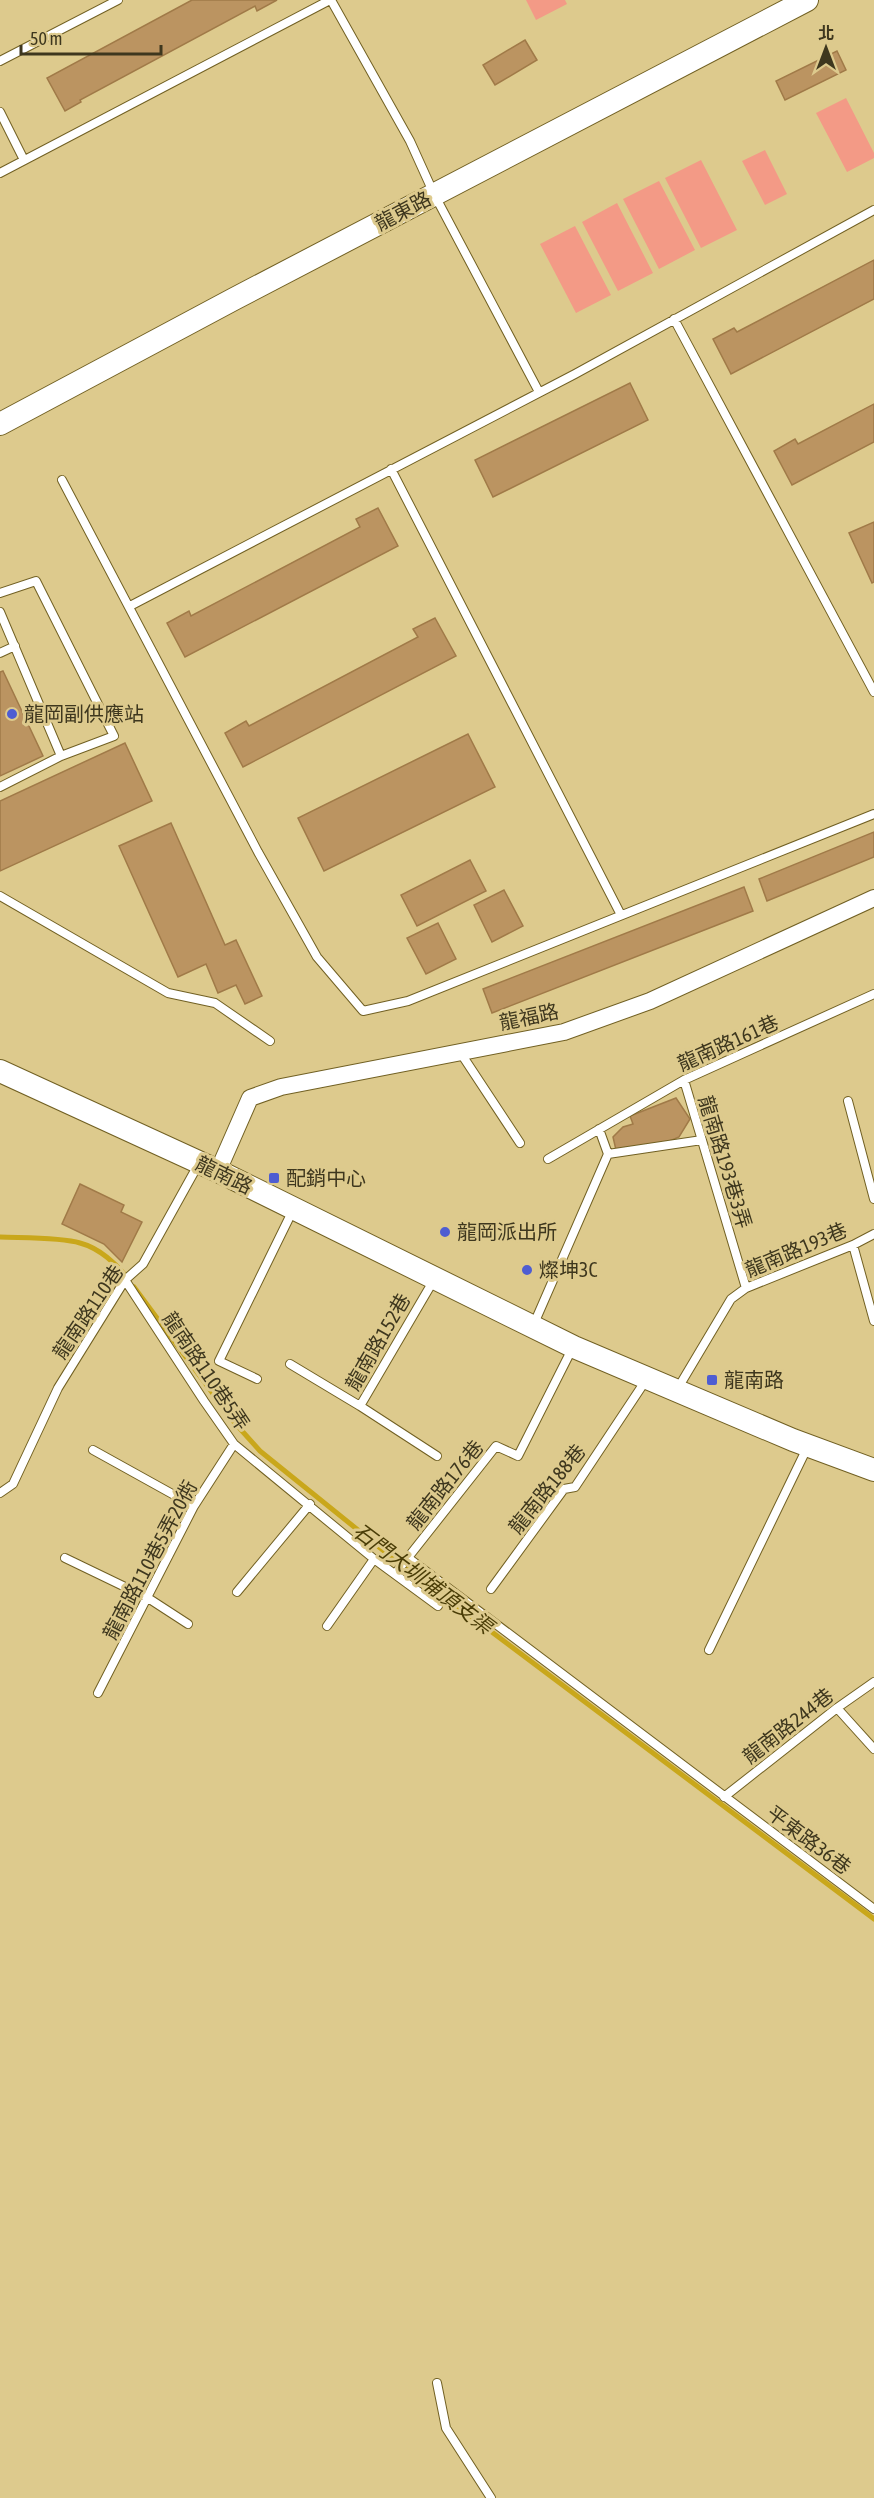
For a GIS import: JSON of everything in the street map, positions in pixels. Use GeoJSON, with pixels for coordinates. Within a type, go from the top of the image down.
{"type":"FeatureCollection","features":[{"type":"Feature","properties":{"kind":"main road","name":"龍東路"},"geometry":{"type":"LineString","coordinates":[[0,424],[807,0]]}},
{"type":"Feature","properties":{"kind":"main road","name":"龍南路"},"geometry":{"type":"LineString","coordinates":[[0,1071],[209,1167],[574,1347],[676,1391],[874,1470]]}},
{"type":"Feature","properties":{"kind":"street","name":"龍福路"},"geometry":{"type":"LineString","coordinates":[[209,1167],[250,1098],[281,1087],[564,1032],[650,1001],[874,897]]}},
{"type":"Feature","properties":{"kind":"lane"},"geometry":{"type":"LineString","coordinates":[[0,61],[117,0]]}},
{"type":"Feature","properties":{"kind":"lane"},"geometry":{"type":"LineString","coordinates":[[0,173],[331,0],[410,141],[434,194],[539,392]]}},
{"type":"Feature","properties":{"kind":"lane"},"geometry":{"type":"LineString","coordinates":[[0,112],[24,160]]}},
{"type":"Feature","properties":{"kind":"lane"},"geometry":{"type":"LineString","coordinates":[[130,606],[539,392],[874,210]]}},
{"type":"Feature","properties":{"kind":"lane"},"geometry":{"type":"LineString","coordinates":[[674,319],[874,692]]}},
{"type":"Feature","properties":{"kind":"lane"},"geometry":{"type":"LineString","coordinates":[[391,470],[621,915]]}},
{"type":"Feature","properties":{"kind":"lane"},"geometry":{"type":"LineString","coordinates":[[62,480],[258,852],[317,957],[363,1011],[408,1000],[874,814]]}},
{"type":"Feature","properties":{"kind":"lane"},"geometry":{"type":"LineString","coordinates":[[0,593],[36,582],[114,736],[61,756],[0,787]]}},
{"type":"Feature","properties":{"kind":"lane"},"geometry":{"type":"LineString","coordinates":[[0,612],[61,756]]}},
{"type":"Feature","properties":{"kind":"lane"},"geometry":{"type":"LineString","coordinates":[[0,653],[15,646]]}},
{"type":"Feature","properties":{"kind":"lane"},"geometry":{"type":"LineString","coordinates":[[0,896],[168,993],[215,1003],[270,1041]]}},
{"type":"Feature","properties":{"kind":"lane","name":"龍南路161巷"},"geometry":{"type":"LineString","coordinates":[[548,1159],[684,1080],[874,994]]}},
{"type":"Feature","properties":{"kind":"lane"},"geometry":{"type":"LineString","coordinates":[[460,1052],[519,1143]]}},
{"type":"Feature","properties":{"kind":"lane","name":"龍南路193巷3弄"},"geometry":{"type":"LineString","coordinates":[[684,1080],[746,1288]]}},
{"type":"Feature","properties":{"kind":"lane"},"geometry":{"type":"LineString","coordinates":[[848,1101],[874,1199]]}},
{"type":"Feature","properties":{"kind":"lane"},"geometry":{"type":"LineString","coordinates":[[533,1326],[608,1154],[600,1129]]}},
{"type":"Feature","properties":{"kind":"lane"},"geometry":{"type":"LineString","coordinates":[[608,1154],[702,1140]]}},
{"type":"Feature","properties":{"kind":"lane","name":"龍南路110巷"},"geometry":{"type":"LineString","coordinates":[[0,1493],[13,1484],[58,1388],[124,1280],[143,1264],[209,1167]]}},
{"type":"Feature","properties":{"kind":"lane"},"geometry":{"type":"LineString","coordinates":[[257,1379],[219,1361],[294,1209]]}},
{"type":"Feature","properties":{"kind":"lane","name":"龍南路193巷"},"geometry":{"type":"LineString","coordinates":[[676,1391],[731,1299],[746,1288],[853,1245],[874,1234]]}},
{"type":"Feature","properties":{"kind":"lane"},"geometry":{"type":"LineString","coordinates":[[853,1245],[874,1321]]}},
{"type":"Feature","properties":{"kind":"lane","name":"龍南路152巷"},"geometry":{"type":"LineString","coordinates":[[435,1278],[360,1406],[437,1456]]}},
{"type":"Feature","properties":{"kind":"lane","name":"龍南路110巷5弄"},"geometry":{"type":"LineString","coordinates":[[124,1280],[234,1444],[310,1504],[374,1559],[438,1606]]}},
{"type":"Feature","properties":{"kind":"lane","name":"龍南路176巷"},"geometry":{"type":"LineString","coordinates":[[395,1574],[496,1446],[518,1456],[574,1347]]}},
{"type":"Feature","properties":{"kind":"lane"},"geometry":{"type":"LineString","coordinates":[[290,1364],[360,1406]]}},
{"type":"Feature","properties":{"kind":"lane","name":"龍南路188巷"},"geometry":{"type":"LineString","coordinates":[[491,1589],[564,1489],[575,1487],[647,1378]]}},
{"type":"Feature","properties":{"kind":"lane","name":"龍南路110巷5弄20衖"},"geometry":{"type":"LineString","coordinates":[[98,1693],[194,1506],[234,1444]]}},
{"type":"Feature","properties":{"kind":"lane"},"geometry":{"type":"LineString","coordinates":[[710,1650],[808,1445]]}},
{"type":"Feature","properties":{"kind":"lane"},"geometry":{"type":"LineString","coordinates":[[93,1450],[194,1506]]}},
{"type":"Feature","properties":{"kind":"lane"},"geometry":{"type":"LineString","coordinates":[[237,1592],[310,1504]]}},
{"type":"Feature","properties":{"kind":"lane","name":"平東路36巷"},"geometry":{"type":"LineString","coordinates":[[407,1557],[874,1909]]}},
{"type":"Feature","properties":{"kind":"lane"},"geometry":{"type":"LineString","coordinates":[[65,1558],[148,1598],[188,1624]]}},
{"type":"Feature","properties":{"kind":"lane"},"geometry":{"type":"LineString","coordinates":[[327,1626],[374,1559]]}},
{"type":"Feature","properties":{"kind":"lane","name":"龍南路244巷"},"geometry":{"type":"LineString","coordinates":[[724,1797],[837,1708],[874,1682]]}},
{"type":"Feature","properties":{"kind":"lane"},"geometry":{"type":"LineString","coordinates":[[837,1708],[874,1749]]}},
{"type":"Feature","properties":{"kind":"lane"},"geometry":{"type":"LineString","coordinates":[[437,2383],[446,2428],[491,2498]]}},
{"type":"Feature","properties":{"kind":"shaded area"},"geometry":{"type":"Polygon","coordinates":[[[526,0],[565,0],[567,4],[536,20],[526,0]]]}},
{"type":"Feature","properties":{"kind":"shaded area"},"geometry":{"type":"Polygon","coordinates":[[[846,98],[874,153],[874,158],[847,172],[816,113],[846,98]]]}},
{"type":"Feature","properties":{"kind":"shaded area"},"geometry":{"type":"Polygon","coordinates":[[[765,150],[787,194],[765,205],[742,161],[765,150]]]}},
{"type":"Feature","properties":{"kind":"shaded area"},"geometry":{"type":"Polygon","coordinates":[[[701,160],[737,230],[701,248],[665,178],[701,160]]]}},
{"type":"Feature","properties":{"kind":"shaded area"},"geometry":{"type":"Polygon","coordinates":[[[659,181],[695,250],[659,269],[623,199],[659,181]]]}},
{"type":"Feature","properties":{"kind":"shaded area"},"geometry":{"type":"Polygon","coordinates":[[[617,203],[653,273],[618,291],[582,222],[617,203]]]}},
{"type":"Feature","properties":{"kind":"shaded area"},"geometry":{"type":"Polygon","coordinates":[[[575,226],[611,295],[576,313],[540,244],[575,226]]]}},
{"type":"Feature","properties":{"kind":"building"},"geometry":{"type":"Polygon","coordinates":[[[192,0],[277,0],[257,11],[255,6],[80,100],[81,102],[65,111],[47,78],[192,0]]]}},
{"type":"Feature","properties":{"kind":"building"},"geometry":{"type":"Polygon","coordinates":[[[525,40],[537,60],[495,85],[483,65],[525,40]]]}},
{"type":"Feature","properties":{"kind":"building"},"geometry":{"type":"Polygon","coordinates":[[[837,51],[846,70],[785,100],[776,81],[837,51]]]}},
{"type":"Feature","properties":{"kind":"building"},"geometry":{"type":"Polygon","coordinates":[[[874,260],[874,299],[731,374],[713,339],[734,328],[737,332],[874,260]]]}},
{"type":"Feature","properties":{"kind":"building"},"geometry":{"type":"Polygon","coordinates":[[[630,383],[648,420],[493,497],[475,460],[630,383]]]}},
{"type":"Feature","properties":{"kind":"building"},"geometry":{"type":"Polygon","coordinates":[[[874,404],[874,442],[792,485],[774,451],[795,439],[798,444],[874,404]]]}},
{"type":"Feature","properties":{"kind":"building"},"geometry":{"type":"Polygon","coordinates":[[[378,508],[398,546],[185,657],[167,623],[189,611],[191,616],[360,527],[356,519],[378,508]]]}},
{"type":"Feature","properties":{"kind":"building"},"geometry":{"type":"Polygon","coordinates":[[[874,522],[874,582],[872,583],[849,533],[874,522]]]}},
{"type":"Feature","properties":{"kind":"building"},"geometry":{"type":"Polygon","coordinates":[[[435,618],[456,656],[243,767],[225,733],[246,721],[249,726],[418,637],[413,629],[435,618]]]}},
{"type":"Feature","properties":{"kind":"building","name":"龍岡副供應站"},"geometry":{"type":"Polygon","coordinates":[[[3,671],[43,756],[0,776],[0,672],[3,671]]]}},
{"type":"Feature","properties":{"kind":"building"},"geometry":{"type":"Polygon","coordinates":[[[468,734],[495,787],[324,871],[298,818],[468,734]]]}},
{"type":"Feature","properties":{"kind":"building"},"geometry":{"type":"Polygon","coordinates":[[[125,743],[152,801],[0,871],[0,801],[125,743]]]}},
{"type":"Feature","properties":{"kind":"building"},"geometry":{"type":"Polygon","coordinates":[[[171,823],[225,945],[236,940],[262,996],[245,1004],[236,985],[218,993],[206,964],[178,977],[119,846],[171,823]]]}},
{"type":"Feature","properties":{"kind":"building"},"geometry":{"type":"Polygon","coordinates":[[[874,832],[874,857],[767,901],[759,879],[874,832]]]}},
{"type":"Feature","properties":{"kind":"building"},"geometry":{"type":"Polygon","coordinates":[[[470,860],[486,891],[417,926],[401,895],[470,860]]]}},
{"type":"Feature","properties":{"kind":"building"},"geometry":{"type":"Polygon","coordinates":[[[744,887],[753,911],[492,1013],[483,989],[744,887]]]}},
{"type":"Feature","properties":{"kind":"building"},"geometry":{"type":"Polygon","coordinates":[[[504,890],[523,926],[492,942],[474,905],[504,890]]]}},
{"type":"Feature","properties":{"kind":"building"},"geometry":{"type":"Polygon","coordinates":[[[438,923],[456,959],[426,974],[407,938],[438,923]]]}},
{"type":"Feature","properties":{"kind":"building"},"geometry":{"type":"Polygon","coordinates":[[[676,1098],[690,1119],[679,1137],[644,1152],[616,1150],[613,1137],[623,1127],[633,1124],[630,1116],[676,1098]]]}},
{"type":"Feature","properties":{"kind":"building"},"geometry":{"type":"Polygon","coordinates":[[[80,1184],[124,1205],[121,1212],[142,1222],[122,1262],[104,1244],[62,1224],[80,1184]]]}},
{"type":"Feature","properties":{"kind":"waterway","name":"石門大圳埔頂支渠"},"geometry":{"type":"LineString","coordinates":[[0,1237],[52,1239],[80,1243],[107,1257],[128,1279]]}},
{"type":"Feature","properties":{"kind":"waterway","name":"石門大圳埔頂支渠"},"geometry":{"type":"LineString","coordinates":[[134,1287],[234,1422],[260,1451],[384,1551],[874,1919]]}},
{"type":"Feature","properties":{"kind":"place","name":"龍岡副供應站"},"geometry":{"type":"Point","coordinates":[12,714]}},
{"type":"Feature","properties":{"kind":"place","name":"配銷中心"},"geometry":{"type":"Point","coordinates":[274,1178]}},
{"type":"Feature","properties":{"kind":"place","name":"龍岡派出所"},"geometry":{"type":"Point","coordinates":[445,1232]}},
{"type":"Feature","properties":{"kind":"place","name":"燦坤3C"},"geometry":{"type":"Point","coordinates":[527,1270]}},
{"type":"Feature","properties":{"kind":"place","name":"龍南路"},"geometry":{"type":"Point","coordinates":[712,1380]}}]}
